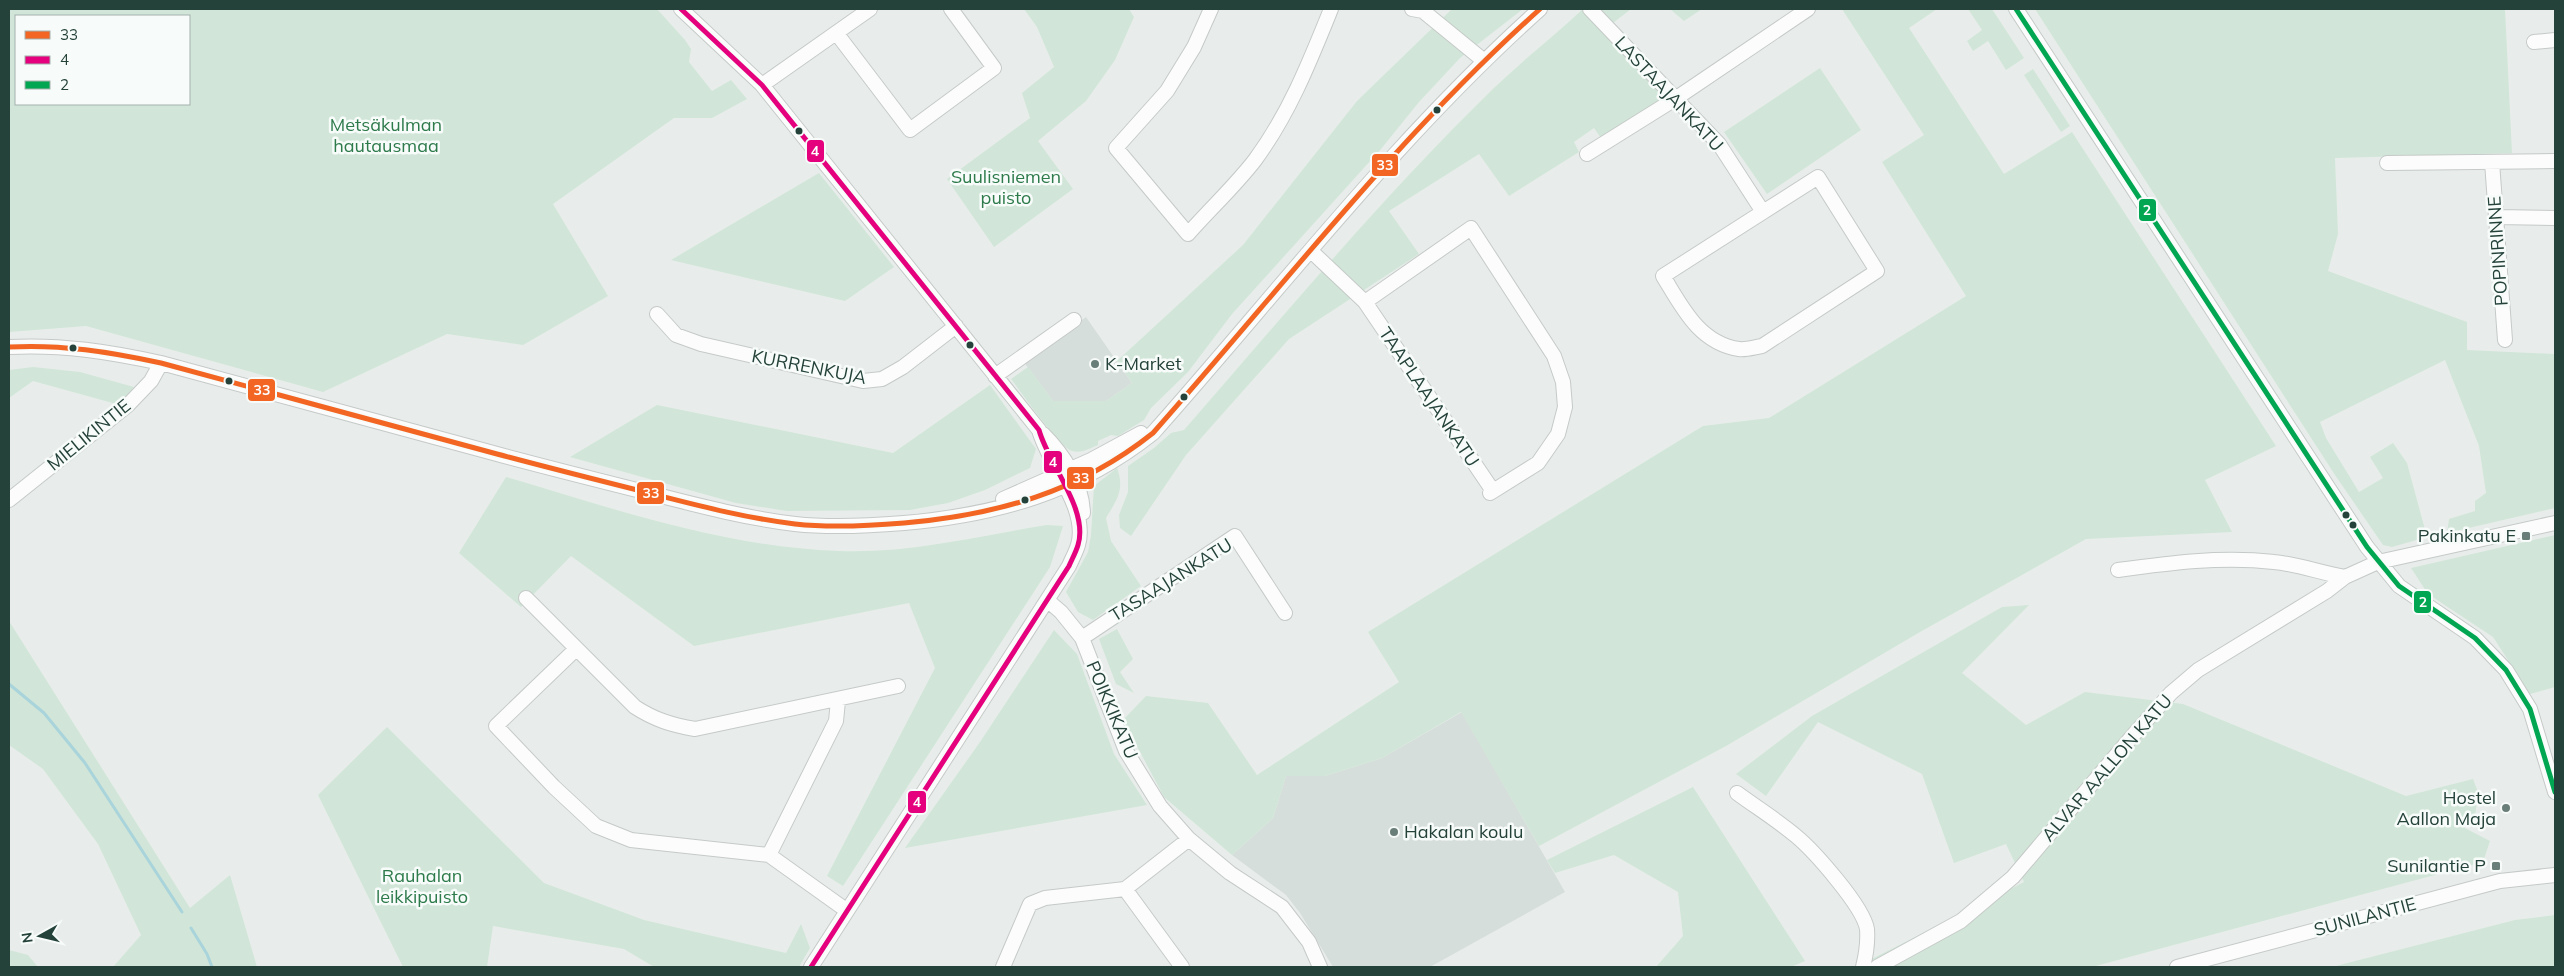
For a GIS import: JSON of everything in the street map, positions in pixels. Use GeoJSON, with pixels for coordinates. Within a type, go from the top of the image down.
{"type":"FeatureCollection","features":[{"type":"Feature","properties":{"kind":"street"},"geometry":{"type":"LineString","coordinates":[[681,9],[762,85],[956,326],[1039,430],[1083,509],[1083,527],[1068,566],[811,967]]}},
{"type":"Feature","properties":{"kind":"street"},"geometry":{"type":"LineString","coordinates":[[762,85],[870,9]]}},
{"type":"Feature","properties":{"kind":"street"},"geometry":{"type":"LineString","coordinates":[[837,34],[910,130],[994,68],[951,9]]}},
{"type":"Feature","properties":{"kind":"street"},"geometry":{"type":"LineString","coordinates":[[1211,9],[1194,47],[1167,91],[1116,148],[1188,234],[1255,160],[1280,121],[1302,80],[1331,9]]}},
{"type":"Feature","properties":{"kind":"street"},"geometry":{"type":"LineString","coordinates":[[1412,9],[1423,11],[1483,60]]}},
{"type":"Feature","properties":{"kind":"street"},"geometry":{"type":"LineString","coordinates":[[9,347],[79,349],[108,352],[161,363],[564,472],[754,518],[798,524],[841,526],[938,520],[1067,478],[1137,435],[1176,407],[1367,184],[1483,60],[1540,9]]}},
{"type":"Feature","properties":{"kind":"street","name":"LASTAAJANKATU"},"geometry":{"type":"LineString","coordinates":[[1590,9],[1719,144],[1763,212]]}},
{"type":"Feature","properties":{"kind":"street"},"geometry":{"type":"LineString","coordinates":[[1587,154],[1675,99],[1808,9]]}},
{"type":"Feature","properties":{"kind":"street"},"geometry":{"type":"LineString","coordinates":[[2016,9],[2378,562],[2398,586],[2474,638],[2506,670],[2530,708],[2555,792]]}},
{"type":"Feature","properties":{"kind":"street"},"geometry":{"type":"LineString","coordinates":[[2534,42],[2555,40]]}},
{"type":"Feature","properties":{"kind":"street"},"geometry":{"type":"LineString","coordinates":[[2387,163],[2555,161]]}},
{"type":"Feature","properties":{"kind":"street","name":"POPINRINNE"},"geometry":{"type":"LineString","coordinates":[[2492,162],[2505,340]]}},
{"type":"Feature","properties":{"kind":"street"},"geometry":{"type":"LineString","coordinates":[[1818,177],[1878,271],[1762,346],[1740,349],[1714,340],[1693,324],[1663,276],[1763,212],[1818,177]]}},
{"type":"Feature","properties":{"kind":"street"},"geometry":{"type":"LineString","coordinates":[[2496,217],[2555,218]]}},
{"type":"Feature","properties":{"kind":"street","name":"TAAPLAAJANKATU"},"geometry":{"type":"LineString","coordinates":[[1310,251],[1365,302],[1491,492],[1538,463],[1558,434],[1565,407],[1563,382],[1554,356],[1471,228],[1365,302]]}},
{"type":"Feature","properties":{"kind":"street","name":"KURRENKUJA"},"geometry":{"type":"LineString","coordinates":[[657,314],[676,335],[701,344],[863,381],[882,379],[896,371],[956,326]]}},
{"type":"Feature","properties":{"kind":"street"},"geometry":{"type":"LineString","coordinates":[[995,376],[1074,320]]}},
{"type":"Feature","properties":{"kind":"street","name":"MIELIKINTIE"},"geometry":{"type":"LineString","coordinates":[[9,500],[128,405],[151,381],[161,363]]}},
{"type":"Feature","properties":{"kind":"street","name":"ALVAR AALLON KATU"},"geometry":{"type":"LineString","coordinates":[[1877,967],[1961,921],[2013,877],[2135,733],[2172,693],[2198,670],[2327,591],[2345,577],[2378,562],[2555,522]]}},
{"type":"Feature","properties":{"kind":"street","name":"TASAAJANKATU"},"geometry":{"type":"LineString","coordinates":[[1082,638],[1235,536],[1286,613]]}},
{"type":"Feature","properties":{"kind":"street"},"geometry":{"type":"LineString","coordinates":[[2118,570],[2189,561],[2234,559],[2275,562],[2345,577]]}},
{"type":"Feature","properties":{"kind":"street"},"geometry":{"type":"LineString","coordinates":[[526,598],[635,707],[652,718],[669,725],[695,729],[838,701],[898,686]]}},
{"type":"Feature","properties":{"kind":"street","name":"POIKKIKATU"},"geometry":{"type":"LineString","coordinates":[[1047,600],[1061,612],[1082,638],[1126,751],[1160,806],[1189,839],[1230,873],[1282,907],[1309,942],[1320,967]]}},
{"type":"Feature","properties":{"kind":"street"},"geometry":{"type":"LineString","coordinates":[[576,649],[496,726],[554,788],[596,826],[631,840],[768,856],[846,910]]}},
{"type":"Feature","properties":{"kind":"street"},"geometry":{"type":"LineString","coordinates":[[768,856],[836,722],[838,701]]}},
{"type":"Feature","properties":{"kind":"street"},"geometry":{"type":"LineString","coordinates":[[1737,793],[1797,836],[1848,894],[1862,914],[1866,929],[1867,949],[1863,967]]}},
{"type":"Feature","properties":{"kind":"street"},"geometry":{"type":"LineString","coordinates":[[1003,967],[1030,904],[1046,898],[1125,889],[1189,839]]}},
{"type":"Feature","properties":{"kind":"street","name":"SUNILANTIE"},"geometry":{"type":"LineString","coordinates":[[2177,967],[2500,881],[2555,874]]}},
{"type":"Feature","properties":{"kind":"street"},"geometry":{"type":"LineString","coordinates":[[1125,889],[1182,967]]}},
{"type":"Feature","properties":{"kind":"shaded area"},"geometry":{"type":"Polygon","coordinates":[[[1086,317],[1132,383],[1106,401],[1053,401],[1023,361],[1086,317]]]}},
{"type":"Feature","properties":{"kind":"shaded area","name":"Hakalan koulu"},"geometry":{"type":"Polygon","coordinates":[[[1462,712],[1565,892],[1430,967],[1333,967],[1300,913],[1286,895],[1232,855],[1273,818],[1286,776],[1325,776],[1382,758],[1462,712]]]}},
{"type":"Feature","properties":{"kind":"green space","name":"Metsäkulman hautausmaa"},"geometry":{"type":"Polygon","coordinates":[[[9,9],[657,9],[685,40],[691,49],[689,62],[712,91],[731,80],[747,99],[712,118],[674,118],[553,204],[608,296],[523,345],[447,334],[323,392],[86,326],[9,332],[9,9]]]}},
{"type":"Feature","properties":{"kind":"green space","name":"Suulisniemen puisto"},"geometry":{"type":"Polygon","coordinates":[[[1024,9],[1129,9],[1134,17],[1115,60],[1086,101],[1038,141],[1073,189],[994,247],[947,179],[1030,118],[1022,93],[1054,67],[1037,27],[1024,9]]]}},
{"type":"Feature","properties":{"kind":"green space"},"geometry":{"type":"Polygon","coordinates":[[[1452,9],[1523,9],[1460,58],[1419,102],[1381,149],[1232,314],[1188,372],[1151,408],[1144,420],[1118,436],[1111,435],[1098,441],[1098,445],[1079,452],[1072,451],[1058,440],[1011,379],[1028,367],[1053,401],[1106,401],[1132,383],[1117,361],[1243,245],[1357,101],[1452,9]]]}},
{"type":"Feature","properties":{"kind":"green space"},"geometry":{"type":"Polygon","coordinates":[[[1583,9],[1631,9],[1604,30],[1666,97],[1601,138],[1594,128],[1574,142],[1579,152],[1509,196],[1479,154],[1389,211],[1419,254],[1289,339],[1186,455],[1131,536],[1120,528],[1119,515],[1128,492],[1128,466],[1154,448],[1171,433],[1184,430],[1374,212],[1495,87],[1583,9]]]}},
{"type":"Feature","properties":{"kind":"green space"},"geometry":{"type":"Polygon","coordinates":[[[1670,9],[1702,9],[1684,21],[1670,9]]]}},
{"type":"Feature","properties":{"kind":"green space"},"geometry":{"type":"Polygon","coordinates":[[[1842,9],[1937,9],[1909,28],[2004,174],[2072,132],[2276,446],[2205,480],[2232,532],[2086,539],[1920,632],[1726,746],[1539,846],[1461,712],[1382,758],[1325,776],[1286,776],[1273,818],[1232,855],[1164,797],[1123,720],[1146,696],[1208,703],[1257,775],[1399,682],[1368,632],[1703,426],[1769,418],[1966,296],[1882,162],[1924,135],[1842,9]]]}},
{"type":"Feature","properties":{"kind":"green space"},"geometry":{"type":"Polygon","coordinates":[[[1968,9],[1992,9],[2024,58],[2006,70],[1988,41],[1973,51],[1967,41],[1982,30],[1968,9]]]}},
{"type":"Feature","properties":{"kind":"green space"},"geometry":{"type":"Polygon","coordinates":[[[2035,9],[2505,9],[2512,153],[2335,158],[2338,234],[2328,271],[2467,322],[2467,350],[2555,354],[2555,508],[2447,533],[2449,519],[2475,511],[2475,501],[2486,493],[2479,446],[2445,360],[2320,422],[2326,438],[2359,492],[2383,478],[2370,457],[2393,443],[2407,463],[2427,537],[2392,547],[2383,545],[2335,475],[2035,9]]]}},
{"type":"Feature","properties":{"kind":"green space"},"geometry":{"type":"Polygon","coordinates":[[[1820,68],[1861,130],[1767,194],[1724,132],[1820,68]]]}},
{"type":"Feature","properties":{"kind":"green space"},"geometry":{"type":"Polygon","coordinates":[[[2033,69],[2070,126],[2061,132],[2024,75],[2033,69]]]}},
{"type":"Feature","properties":{"kind":"green space"},"geometry":{"type":"Polygon","coordinates":[[[819,173],[894,267],[845,301],[671,260],[819,173]]]}},
{"type":"Feature","properties":{"kind":"green space"},"geometry":{"type":"Polygon","coordinates":[[[33,367],[80,372],[134,387],[120,405],[33,381],[9,398],[9,370],[33,367]]]}},
{"type":"Feature","properties":{"kind":"green space"},"geometry":{"type":"Polygon","coordinates":[[[990,385],[1036,449],[1030,468],[985,490],[948,503],[910,510],[787,511],[736,503],[570,457],[657,405],[893,453],[990,385]]]}},
{"type":"Feature","properties":{"kind":"green space"},"geometry":{"type":"Polygon","coordinates":[[[1117,468],[1120,482],[1119,494],[1106,518],[1111,541],[1141,586],[1093,620],[1078,612],[1066,592],[1088,552],[1094,486],[1117,468]]]}},
{"type":"Feature","properties":{"kind":"green space"},"geometry":{"type":"Polygon","coordinates":[[[506,477],[670,524],[754,542],[796,548],[838,551],[890,550],[1047,525],[1063,526],[1050,567],[843,886],[827,876],[935,668],[909,603],[694,646],[571,556],[521,607],[459,553],[506,477]]]}},
{"type":"Feature","properties":{"kind":"green space"},"geometry":{"type":"Polygon","coordinates":[[[2555,535],[2555,687],[2530,694],[2493,637],[2428,594],[2411,568],[2555,535]]]}},
{"type":"Feature","properties":{"kind":"green space"},"geometry":{"type":"Polygon","coordinates":[[[2029,605],[1962,673],[2026,725],[2085,692],[2183,704],[2406,796],[2473,779],[2478,792],[2474,826],[2461,826],[2490,841],[2483,862],[2092,967],[1856,967],[2024,882],[2006,844],[1954,863],[1922,774],[1818,722],[1766,796],[1736,774],[1812,716],[2002,607],[2029,605]]]}},
{"type":"Feature","properties":{"kind":"green space"},"geometry":{"type":"Polygon","coordinates":[[[9,621],[190,908],[230,875],[257,967],[113,967],[141,935],[98,844],[43,769],[9,745],[9,621]]]}},
{"type":"Feature","properties":{"kind":"green space"},"geometry":{"type":"Polygon","coordinates":[[[1117,629],[1133,659],[1120,672],[1134,693],[1116,684],[1099,639],[1117,629]]]}},
{"type":"Feature","properties":{"kind":"green space"},"geometry":{"type":"Polygon","coordinates":[[[1054,630],[1077,654],[1114,754],[1147,805],[905,848],[980,742],[1054,630]]]}},
{"type":"Feature","properties":{"kind":"green space","name":"Rauhalan leikkipuisto"},"geometry":{"type":"Polygon","coordinates":[[[387,727],[544,883],[644,920],[786,953],[801,924],[810,948],[799,967],[654,967],[624,949],[493,926],[487,967],[403,967],[318,795],[387,727]]]}},
{"type":"Feature","properties":{"kind":"green space"},"geometry":{"type":"Polygon","coordinates":[[[1693,787],[1805,961],[1791,967],[1656,967],[1683,936],[1678,892],[1614,855],[1555,873],[1547,860],[1693,787]]]}},
{"type":"Feature","properties":{"kind":"green space"},"geometry":{"type":"Polygon","coordinates":[[[2555,915],[2555,967],[2332,967],[2515,920],[2555,915]]]}},
{"type":"Feature","properties":{"kind":"green space"},"geometry":{"type":"Polygon","coordinates":[[[9,950],[28,955],[38,967],[9,967],[9,950]]]}},
{"type":"Feature","properties":{"kind":"waterway"},"geometry":{"type":"LineString","coordinates":[[9,684],[44,713],[85,763],[182,912]]}},
{"type":"Feature","properties":{"kind":"waterway"},"geometry":{"type":"LineString","coordinates":[[191,928],[207,954],[212,967]]}},
{"type":"Feature","properties":{"kind":"transit line","name":"4"},"geometry":{"type":"LineString","coordinates":[[681,9],[762,85],[1039,430],[1050,457],[1073,502],[1080,531],[1078,545],[1069,566],[811,967]]}},
{"type":"Feature","properties":{"kind":"transit line","name":"33"},"geometry":{"type":"LineString","coordinates":[[9,347],[66,348],[123,355],[161,363],[536,464],[706,507],[795,524],[849,526],[904,523],[972,514],[1004,507],[1036,497],[1096,471],[1153,433],[1340,215],[1388,162],[1437,109],[1540,9]]}},
{"type":"Feature","properties":{"kind":"transit line","name":"2"},"geometry":{"type":"LineString","coordinates":[[2016,9],[2367,547],[2399,586],[2475,638],[2506,670],[2530,709],[2555,792]]}},
{"type":"Feature","properties":{"kind":"place","name":"K-Market"},"geometry":{"type":"Point","coordinates":[1095,364]}},
{"type":"Feature","properties":{"kind":"place","name":"Pakinkatu E"},"geometry":{"type":"Point","coordinates":[2526,536]}},
{"type":"Feature","properties":{"kind":"place","name":"Hostel Aallon Maja"},"geometry":{"type":"Point","coordinates":[2506,808]}},
{"type":"Feature","properties":{"kind":"place","name":"Hakalan koulu"},"geometry":{"type":"Point","coordinates":[1394,832]}},
{"type":"Feature","properties":{"kind":"place","name":"Sunilantie P"},"geometry":{"type":"Point","coordinates":[2496,866]}}]}
